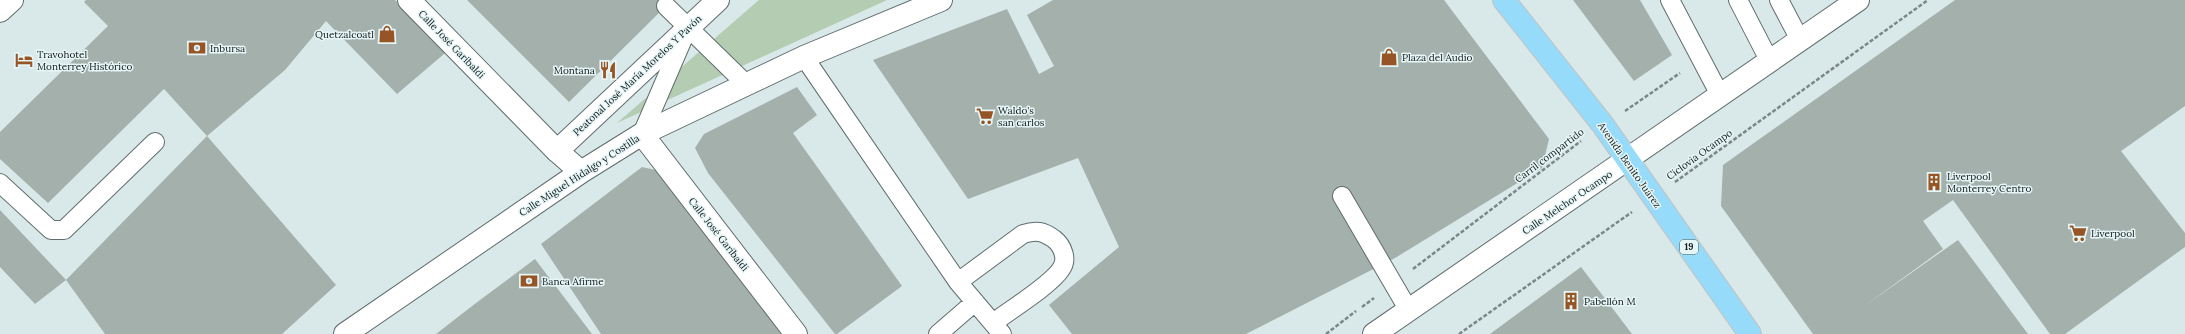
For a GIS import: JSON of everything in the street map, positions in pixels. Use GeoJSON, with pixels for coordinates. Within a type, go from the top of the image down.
{"type":"FeatureCollection","features":[{"type":"Feature","properties":{"kind":"main road","name":"Avenida Benito Juárez"},"geometry":{"type":"LineString","coordinates":[[1504,0],[1603,125],[1750,334]]}},
{"type":"Feature","properties":{"kind":"street"},"geometry":{"type":"LineString","coordinates":[[0,11],[12,0]]}},
{"type":"Feature","properties":{"kind":"street","name":"Calle José Garibaldi"},"geometry":{"type":"LineString","coordinates":[[409,0],[557,151],[580,172]]}},
{"type":"Feature","properties":{"kind":"street","name":"Peatonal José María Morelos Y Pavón"},"geometry":{"type":"LineString","coordinates":[[557,151],[718,0]]}},
{"type":"Feature","properties":{"kind":"street","name":"Calle Miguel Hidalgo y Costilla"},"geometry":{"type":"LineString","coordinates":[[352,332],[580,172],[642,134],[804,57],[941,0]]}},
{"type":"Feature","properties":{"kind":"street","name":"Calle Melchor Ocampo"},"geometry":{"type":"LineString","coordinates":[[1374,334],[1408,309],[1628,160],[1858,0]]}},
{"type":"Feature","properties":{"kind":"street","name":"Calle José Garibaldi"},"geometry":{"type":"LineString","coordinates":[[642,134],[796,334]]}},
{"type":"Feature","properties":{"kind":"lane"},"geometry":{"type":"LineString","coordinates":[[1670,0],[1720,95]]}},
{"type":"Feature","properties":{"kind":"lane"},"geometry":{"type":"LineString","coordinates":[[1738,0],[1770,62]]}},
{"type":"Feature","properties":{"kind":"lane"},"geometry":{"type":"LineString","coordinates":[[1779,0],[1800,40]]}},
{"type":"Feature","properties":{"kind":"lane"},"geometry":{"type":"LineString","coordinates":[[666,6],[746,84]]}},
{"type":"Feature","properties":{"kind":"lane"},"geometry":{"type":"LineString","coordinates":[[642,134],[688,28]]}},
{"type":"Feature","properties":{"kind":"lane"},"geometry":{"type":"LineString","coordinates":[[804,57],[958,282],[998,328],[1053,278],[1062,268],[1064,255],[1056,241],[1042,231],[1033,230],[1023,234],[958,282]]}},
{"type":"Feature","properties":{"kind":"lane"},"geometry":{"type":"LineString","coordinates":[[0,184],[51,230],[64,230],[155,142]]}},
{"type":"Feature","properties":{"kind":"lane"},"geometry":{"type":"LineString","coordinates":[[1342,196],[1408,309]]}},
{"type":"Feature","properties":{"kind":"lane"},"geometry":{"type":"LineString","coordinates":[[938,334],[975,302]]}},
{"type":"Feature","properties":{"kind":"path","name":"Ciclovia Ocampo"},"geometry":{"type":"LineString","coordinates":[[1459,334],[1928,0]]}},
{"type":"Feature","properties":{"kind":"path","name":"Carril compartido"},"geometry":{"type":"LineString","coordinates":[[1326,334],[1603,125],[1701,59]]}},
{"type":"Feature","properties":{"kind":"green space"},"geometry":{"type":"Polygon","coordinates":[[[759,0],[887,0],[617,123],[759,0]]]}},
{"type":"Feature","properties":{"kind":"building"},"geometry":{"type":"Polygon","coordinates":[[[86,0],[395,0],[451,48],[397,94],[326,21],[285,70],[207,136],[164,89],[48,203],[0,159],[0,132],[108,26],[84,2],[86,0]]]}},
{"type":"Feature","properties":{"kind":"building"},"geometry":{"type":"Polygon","coordinates":[[[467,0],[672,0],[569,102],[467,0]]]}},
{"type":"Feature","properties":{"kind":"building"},"geometry":{"type":"Polygon","coordinates":[[[1053,0],[1444,0],[1549,139],[1542,168],[1395,258],[1246,334],[1072,334],[1049,305],[1119,247],[1078,158],[968,199],[873,60],[1007,9],[1039,74],[1054,66],[1027,15],[1053,0]]]}},
{"type":"Feature","properties":{"kind":"building"},"geometry":{"type":"Polygon","coordinates":[[[1573,0],[1640,0],[1672,55],[1634,81],[1573,0]]]}},
{"type":"Feature","properties":{"kind":"building","name":"Liverpool Monterrey Centro"},"geometry":{"type":"Polygon","coordinates":[[[1955,0],[2185,0],[2185,106],[2121,151],[2185,233],[2185,247],[2065,334],[2050,334],[1953,200],[1923,221],[1943,249],[1863,307],[1958,240],[2028,334],[1813,334],[1721,206],[1723,165],[1955,0]]]}},
{"type":"Feature","properties":{"kind":"building"},"geometry":{"type":"Polygon","coordinates":[[[797,87],[817,115],[793,133],[902,286],[837,334],[835,334],[708,173],[695,148],[704,134],[797,87]]]}},
{"type":"Feature","properties":{"kind":"building"},"geometry":{"type":"Polygon","coordinates":[[[207,136],[336,285],[282,334],[105,334],[66,280],[207,136]]]}},
{"type":"Feature","properties":{"kind":"building"},"geometry":{"type":"Polygon","coordinates":[[[642,167],[660,171],[781,334],[601,334],[541,244],[642,167]]]}},
{"type":"Feature","properties":{"kind":"building"},"geometry":{"type":"Polygon","coordinates":[[[0,210],[66,280],[35,304],[0,267],[0,210]]]}},
{"type":"Feature","properties":{"kind":"building","name":"Banca Afirme"},"geometry":{"type":"Polygon","coordinates":[[[535,259],[592,334],[436,334],[476,303],[535,259]]]}},
{"type":"Feature","properties":{"kind":"building","name":"Pabellón M"},"geometry":{"type":"Polygon","coordinates":[[[1581,267],[1632,334],[1490,334],[1581,267]]]}},
{"type":"Feature","properties":{"kind":"place","name":"Quetzalcoatl"},"geometry":{"type":"Point","coordinates":[387,34]}},
{"type":"Feature","properties":{"kind":"place","name":"Inbursa"},"geometry":{"type":"Point","coordinates":[197,48]}},
{"type":"Feature","properties":{"kind":"place","name":"Plaza del Audio"},"geometry":{"type":"Point","coordinates":[1389,57]}},
{"type":"Feature","properties":{"kind":"place","name":"Travohotel Monterrey Histórico"},"geometry":{"type":"Point","coordinates":[24,60]}},
{"type":"Feature","properties":{"kind":"place","name":"Montana"},"geometry":{"type":"Point","coordinates":[608,70]}},
{"type":"Feature","properties":{"kind":"place","name":"Waldo's san carlos"},"geometry":{"type":"Point","coordinates":[985,116]}},
{"type":"Feature","properties":{"kind":"place","name":"Liverpool Monterrey Centro"},"geometry":{"type":"Point","coordinates":[1934,182]}},
{"type":"Feature","properties":{"kind":"place","name":"Liverpool"},"geometry":{"type":"Point","coordinates":[2078,233]}},
{"type":"Feature","properties":{"kind":"place","name":"Banca Afirme"},"geometry":{"type":"Point","coordinates":[529,281]}},
{"type":"Feature","properties":{"kind":"place","name":"Pabellón M"},"geometry":{"type":"Point","coordinates":[1571,301]}}]}
